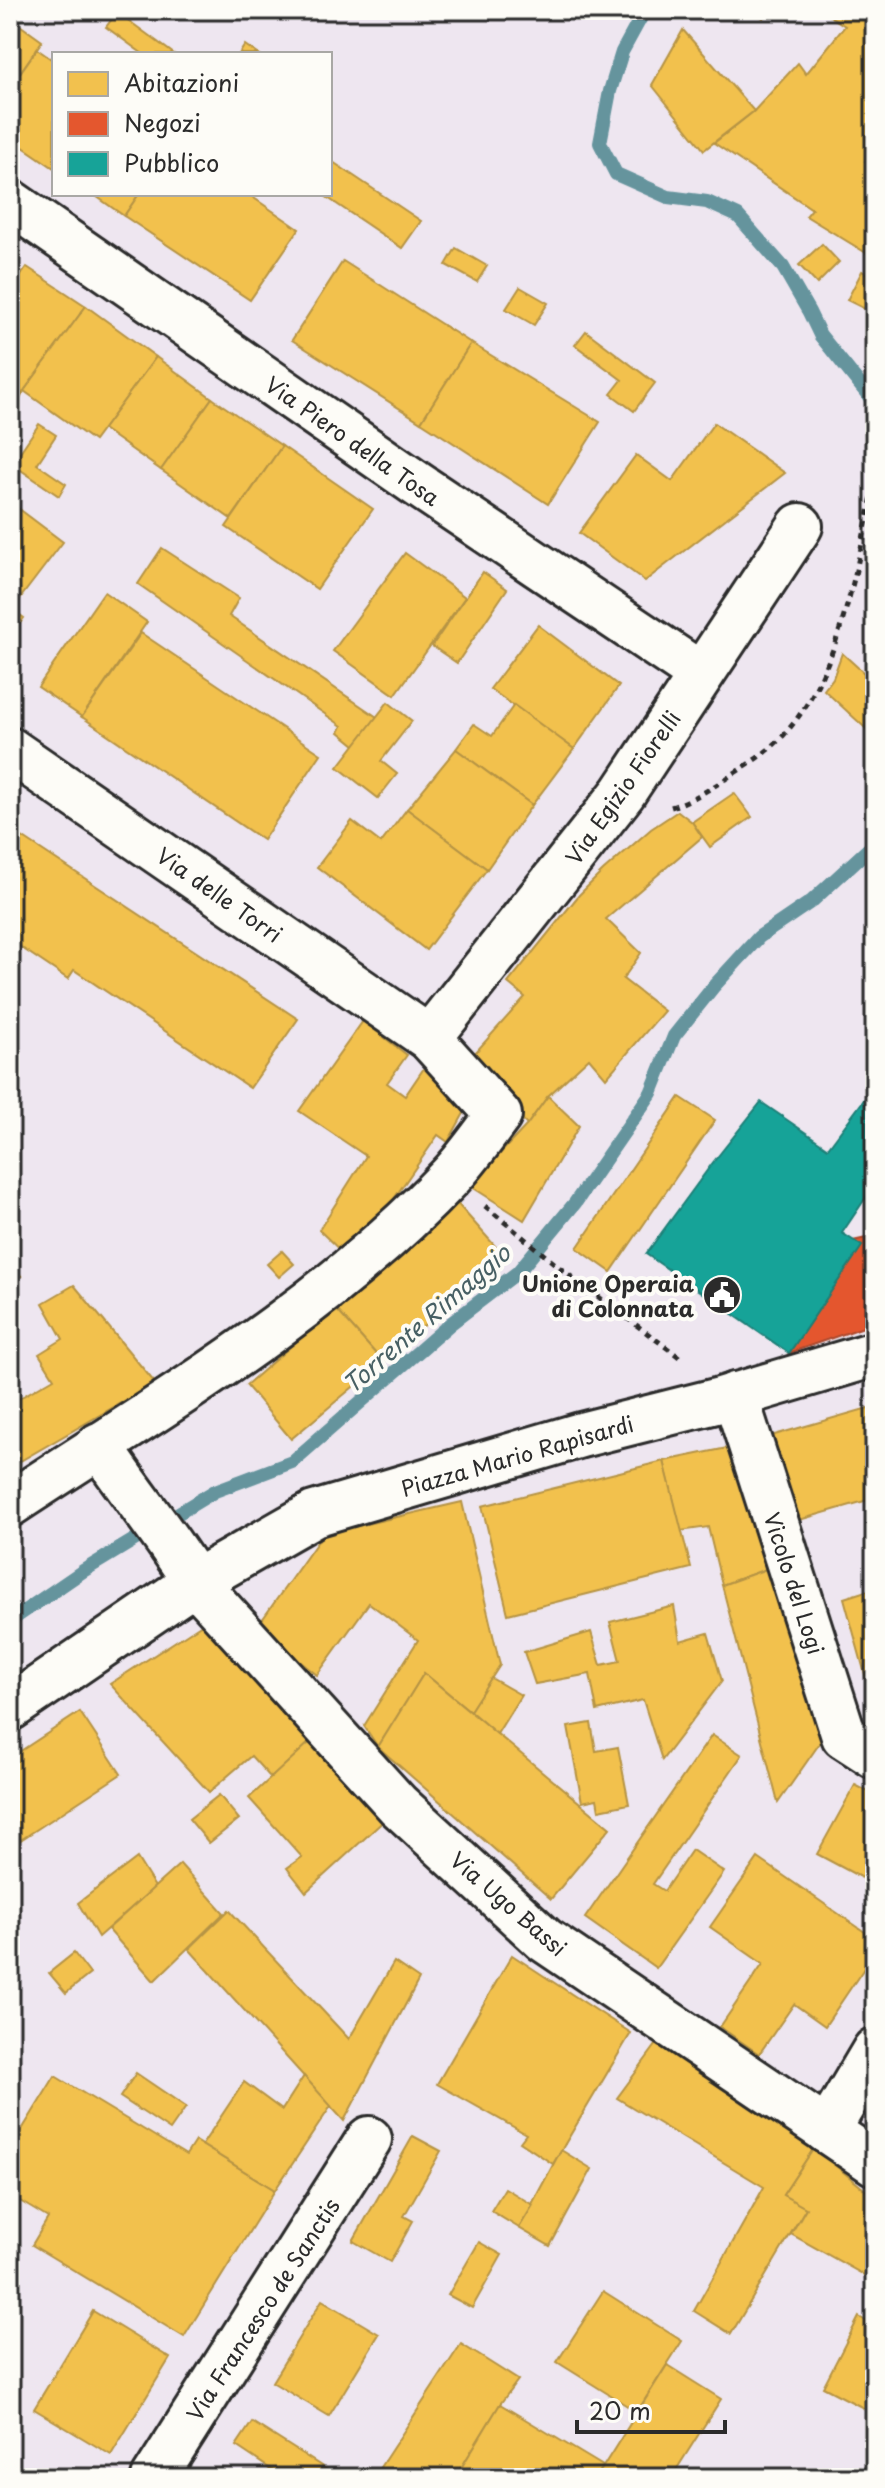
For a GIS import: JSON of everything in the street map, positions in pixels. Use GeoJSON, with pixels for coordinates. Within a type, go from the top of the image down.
{"type":"FeatureCollection","features":[{"type":"Feature","properties":{"kind":"street","name":"Via Piero della Tosa"},"geometry":{"type":"LineString","coordinates":[[10,202],[417,484],[700,674]]}},
{"type":"Feature","properties":{"kind":"street","name":"Via Egizio Fiorelli"},"geometry":{"type":"LineString","coordinates":[[429,1038],[623,793],[800,526]]}},
{"type":"Feature","properties":{"kind":"street","name":"Via delle Torri"},"geometry":{"type":"LineString","coordinates":[[10,750],[429,1038],[499,1115],[451,1176],[361,1261],[110,1461]]}},
{"type":"Feature","properties":{"kind":"street","name":"Piazza Mario Rapisardi"},"geometry":{"type":"LineString","coordinates":[[10,1708],[195,1582],[314,1514],[581,1435],[728,1397],[875,1354]]}},
{"type":"Feature","properties":{"kind":"street","name":"Vicolo del Logi"},"geometry":{"type":"LineString","coordinates":[[728,1397],[844,1736],[875,1756]]}},
{"type":"Feature","properties":{"kind":"street"},"geometry":{"type":"LineString","coordinates":[[10,1504],[110,1461]]}},
{"type":"Feature","properties":{"kind":"street","name":"Via Ugo Bassi"},"geometry":{"type":"LineString","coordinates":[[110,1461],[170,1541],[195,1582],[398,1805],[545,1940],[875,2163]]}},
{"type":"Feature","properties":{"kind":"street"},"geometry":{"type":"LineString","coordinates":[[827,2131],[875,2050]]}},
{"type":"Feature","properties":{"kind":"street","name":"Via Francesco de Sanctis"},"geometry":{"type":"LineString","coordinates":[[154,2478],[369,2139]]}},
{"type":"Feature","properties":{"kind":"path"},"geometry":{"type":"LineString","coordinates":[[623,793],[655,812],[694,799],[766,753],[790,729],[819,683],[847,610],[875,483]]}},
{"type":"Feature","properties":{"kind":"path"},"geometry":{"type":"LineString","coordinates":[[510,1228],[728,1397]]}},
{"type":"Feature","properties":{"kind":"building: Abitazioni"},"geometry":{"type":"Polygon","coordinates":[[[753,10],[769,10],[763,18],[753,10]]]}},
{"type":"Feature","properties":{"kind":"building: Abitazioni"},"geometry":{"type":"Polygon","coordinates":[[[821,10],[875,10],[875,148],[865,161],[875,169],[875,237],[868,254],[806,216],[812,209],[714,143],[754,111],[798,63],[806,74],[845,26],[821,10]]]}},
{"type":"Feature","properties":{"kind":"building: Abitazioni"},"geometry":{"type":"Polygon","coordinates":[[[117,12],[171,52],[140,52],[106,27],[117,12]]]}},
{"type":"Feature","properties":{"kind":"building: Abitazioni"},"geometry":{"type":"Polygon","coordinates":[[[10,18],[42,41],[10,87],[10,18]]]}},
{"type":"Feature","properties":{"kind":"building: Abitazioni"},"geometry":{"type":"Polygon","coordinates":[[[683,30],[754,111],[704,150],[652,85],[683,30]]]}},
{"type":"Feature","properties":{"kind":"building: Abitazioni"},"geometry":{"type":"Polygon","coordinates":[[[245,45],[255,52],[240,52],[245,45]]]}},
{"type":"Feature","properties":{"kind":"building: Abitazioni"},"geometry":{"type":"Polygon","coordinates":[[[37,49],[52,60],[52,167],[10,138],[10,87],[37,49]]]}},
{"type":"Feature","properties":{"kind":"building: Abitazioni"},"geometry":{"type":"Polygon","coordinates":[[[332,161],[421,221],[402,248],[325,196],[332,196],[332,161]]]}},
{"type":"Feature","properties":{"kind":"building: Abitazioni"},"geometry":{"type":"Polygon","coordinates":[[[96,196],[138,196],[124,216],[96,196]]]}},
{"type":"Feature","properties":{"kind":"building: Abitazioni"},"geometry":{"type":"Polygon","coordinates":[[[138,196],[251,196],[299,229],[250,300],[124,216],[138,196]]]}},
{"type":"Feature","properties":{"kind":"building: Abitazioni"},"geometry":{"type":"Polygon","coordinates":[[[822,244],[839,262],[817,284],[799,265],[822,244]]]}},
{"type":"Feature","properties":{"kind":"building: Abitazioni"},"geometry":{"type":"Polygon","coordinates":[[[456,248],[487,266],[477,282],[446,265],[456,248]]]}},
{"type":"Feature","properties":{"kind":"building: Abitazioni"},"geometry":{"type":"Polygon","coordinates":[[[343,261],[471,343],[421,422],[292,340],[343,261]]]}},
{"type":"Feature","properties":{"kind":"building: Abitazioni"},"geometry":{"type":"Polygon","coordinates":[[[27,267],[86,306],[17,405],[10,400],[10,291],[27,267]]]}},
{"type":"Feature","properties":{"kind":"building: Abitazioni"},"geometry":{"type":"Polygon","coordinates":[[[862,271],[875,278],[875,314],[847,300],[862,271]]]}},
{"type":"Feature","properties":{"kind":"building: Abitazioni"},"geometry":{"type":"Polygon","coordinates":[[[520,287],[548,303],[534,325],[506,309],[520,287]]]}},
{"type":"Feature","properties":{"kind":"building: Abitazioni"},"geometry":{"type":"Polygon","coordinates":[[[86,306],[156,357],[94,441],[24,391],[86,306]]]}},
{"type":"Feature","properties":{"kind":"building: Abitazioni"},"geometry":{"type":"Polygon","coordinates":[[[586,331],[655,383],[634,411],[611,394],[622,380],[575,345],[586,331]]]}},
{"type":"Feature","properties":{"kind":"building: Abitazioni"},"geometry":{"type":"Polygon","coordinates":[[[471,343],[600,422],[548,504],[421,422],[471,343]]]}},
{"type":"Feature","properties":{"kind":"building: Abitazioni"},"geometry":{"type":"Polygon","coordinates":[[[156,357],[212,398],[161,470],[103,429],[156,357]]]}},
{"type":"Feature","properties":{"kind":"building: Abitazioni"},"geometry":{"type":"Polygon","coordinates":[[[212,398],[282,446],[231,519],[161,470],[212,398]]]}},
{"type":"Feature","properties":{"kind":"building: Abitazioni"},"geometry":{"type":"Polygon","coordinates":[[[714,423],[785,473],[645,581],[579,533],[636,455],[672,481],[714,423]]]}},
{"type":"Feature","properties":{"kind":"building: Abitazioni"},"geometry":{"type":"Polygon","coordinates":[[[39,424],[56,435],[37,464],[66,484],[59,496],[12,464],[39,424]]]}},
{"type":"Feature","properties":{"kind":"building: Abitazioni"},"geometry":{"type":"Polygon","coordinates":[[[282,446],[373,509],[317,589],[226,527],[282,446]]]}},
{"type":"Feature","properties":{"kind":"building: Abitazioni"},"geometry":{"type":"Polygon","coordinates":[[[10,502],[63,542],[12,609],[24,618],[10,636],[10,502]]]}},
{"type":"Feature","properties":{"kind":"building: Abitazioni"},"geometry":{"type":"Polygon","coordinates":[[[162,548],[239,598],[229,616],[377,717],[355,745],[339,732],[342,726],[138,584],[162,548]]]}},
{"type":"Feature","properties":{"kind":"building: Abitazioni"},"geometry":{"type":"Polygon","coordinates":[[[405,553],[465,597],[395,695],[333,651],[405,553]]]}},
{"type":"Feature","properties":{"kind":"building: Abitazioni"},"geometry":{"type":"Polygon","coordinates":[[[483,572],[507,589],[457,663],[432,646],[483,572]]]}},
{"type":"Feature","properties":{"kind":"building: Abitazioni"},"geometry":{"type":"Polygon","coordinates":[[[104,592],[147,622],[82,717],[38,687],[104,592]]]}},
{"type":"Feature","properties":{"kind":"building: Abitazioni"},"geometry":{"type":"Polygon","coordinates":[[[538,625],[619,686],[574,749],[490,689],[538,625]]]}},
{"type":"Feature","properties":{"kind":"building: Abitazioni"},"geometry":{"type":"Polygon","coordinates":[[[141,633],[321,754],[263,840],[82,717],[141,633]]]}},
{"type":"Feature","properties":{"kind":"building: Abitazioni"},"geometry":{"type":"Polygon","coordinates":[[[842,653],[875,683],[875,737],[824,690],[833,678],[842,653]]]}},
{"type":"Feature","properties":{"kind":"building: Abitazioni"},"geometry":{"type":"Polygon","coordinates":[[[388,702],[412,721],[381,761],[397,774],[378,798],[338,767],[388,702]]]}},
{"type":"Feature","properties":{"kind":"building: Abitazioni"},"geometry":{"type":"Polygon","coordinates":[[[514,705],[574,749],[532,805],[456,749],[474,724],[492,736],[514,705]]]}},
{"type":"Feature","properties":{"kind":"building: Abitazioni"},"geometry":{"type":"Polygon","coordinates":[[[456,749],[532,805],[487,869],[407,809],[456,749]]]}},
{"type":"Feature","properties":{"kind":"building: Abitazioni"},"geometry":{"type":"Polygon","coordinates":[[[734,793],[752,817],[710,847],[692,822],[734,793]]]}},
{"type":"Feature","properties":{"kind":"building: Abitazioni"},"geometry":{"type":"Polygon","coordinates":[[[407,809],[487,869],[426,950],[317,867],[352,821],[381,843],[407,809]]]}},
{"type":"Feature","properties":{"kind":"building: Abitazioni"},"geometry":{"type":"Polygon","coordinates":[[[678,811],[692,822],[702,837],[606,919],[641,953],[623,979],[664,1011],[606,1078],[589,1058],[548,1096],[527,1125],[466,1063],[525,997],[508,983],[579,895],[651,829],[678,811]]]}},
{"type":"Feature","properties":{"kind":"building: Abitazioni"},"geometry":{"type":"Polygon","coordinates":[[[10,829],[298,1019],[250,1088],[74,970],[68,979],[10,940],[10,829]]]}},
{"type":"Feature","properties":{"kind":"building: Abitazioni"},"geometry":{"type":"Polygon","coordinates":[[[363,1021],[407,1055],[387,1083],[405,1096],[424,1068],[468,1106],[448,1142],[438,1135],[351,1261],[319,1230],[366,1156],[299,1111],[363,1021]]]}},
{"type":"Feature","properties":{"kind":"building: Abitazioni"},"geometry":{"type":"Polygon","coordinates":[[[548,1096],[579,1126],[524,1220],[464,1182],[496,1158],[527,1125],[548,1096]]]}},
{"type":"Feature","properties":{"kind":"building: Abitazioni"},"geometry":{"type":"Polygon","coordinates":[[[680,1097],[715,1120],[611,1272],[577,1248],[680,1097]]]}},
{"type":"Feature","properties":{"kind":"building: Abitazioni"},"geometry":{"type":"Polygon","coordinates":[[[455,1201],[503,1255],[383,1362],[335,1308],[455,1201]]]}},
{"type":"Feature","properties":{"kind":"building: Abitazioni"},"geometry":{"type":"Polygon","coordinates":[[[282,1251],[294,1264],[279,1277],[267,1264],[282,1251]]]}},
{"type":"Feature","properties":{"kind":"building: Abitazioni"},"geometry":{"type":"Polygon","coordinates":[[[10,1263],[21,1276],[10,1281],[10,1263]]]}},
{"type":"Feature","properties":{"kind":"building: Abitazioni"},"geometry":{"type":"Polygon","coordinates":[[[74,1285],[155,1383],[10,1467],[10,1371],[18,1399],[54,1378],[39,1354],[63,1339],[43,1303],[74,1285]]]}},
{"type":"Feature","properties":{"kind":"building: Abitazioni"},"geometry":{"type":"Polygon","coordinates":[[[335,1308],[383,1362],[291,1439],[246,1385],[335,1308]]]}},
{"type":"Feature","properties":{"kind":"building: Abitazioni"},"geometry":{"type":"Polygon","coordinates":[[[875,1406],[875,1498],[782,1525],[757,1440],[875,1406]]]}},
{"type":"Feature","properties":{"kind":"building: Abitazioni"},"geometry":{"type":"Polygon","coordinates":[[[737,1446],[769,1568],[722,1585],[708,1527],[681,1531],[664,1461],[737,1446]]]}},
{"type":"Feature","properties":{"kind":"building: Abitazioni"},"geometry":{"type":"Polygon","coordinates":[[[664,1461],[691,1568],[508,1614],[482,1506],[664,1461]]]}},
{"type":"Feature","properties":{"kind":"building: Abitazioni"},"geometry":{"type":"Polygon","coordinates":[[[462,1502],[500,1665],[470,1711],[424,1673],[378,1747],[364,1726],[418,1640],[369,1603],[317,1675],[257,1627],[323,1534],[462,1502]]]}},
{"type":"Feature","properties":{"kind":"building: Abitazioni"},"geometry":{"type":"Polygon","coordinates":[[[775,1566],[824,1737],[778,1803],[722,1585],[775,1566]]]}},
{"type":"Feature","properties":{"kind":"building: Abitazioni"},"geometry":{"type":"Polygon","coordinates":[[[875,1588],[875,1699],[871,1696],[844,1598],[875,1588]]]}},
{"type":"Feature","properties":{"kind":"building: Abitazioni"},"geometry":{"type":"Polygon","coordinates":[[[674,1606],[680,1641],[708,1633],[722,1681],[662,1760],[643,1700],[597,1711],[590,1674],[535,1684],[524,1652],[591,1632],[601,1665],[620,1661],[610,1622],[674,1606]]]}},
{"type":"Feature","properties":{"kind":"building: Abitazioni"},"geometry":{"type":"Polygon","coordinates":[[[202,1624],[310,1742],[271,1778],[251,1756],[209,1792],[110,1684],[202,1624]]]}},
{"type":"Feature","properties":{"kind":"building: Abitazioni"},"geometry":{"type":"Polygon","coordinates":[[[424,1673],[610,1828],[551,1899],[378,1747],[424,1673]]]}},
{"type":"Feature","properties":{"kind":"building: Abitazioni"},"geometry":{"type":"Polygon","coordinates":[[[491,1678],[521,1695],[497,1734],[470,1711],[491,1678]]]}},
{"type":"Feature","properties":{"kind":"building: Abitazioni"},"geometry":{"type":"Polygon","coordinates":[[[80,1712],[121,1774],[10,1847],[10,1758],[80,1712]]]}},
{"type":"Feature","properties":{"kind":"building: Abitazioni"},"geometry":{"type":"Polygon","coordinates":[[[591,1723],[596,1751],[618,1747],[629,1804],[599,1810],[597,1799],[582,1802],[568,1727],[591,1723]]]}},
{"type":"Feature","properties":{"kind":"building: Abitazioni"},"geometry":{"type":"Polygon","coordinates":[[[712,1735],[742,1755],[653,1884],[664,1891],[692,1850],[724,1872],[656,1968],[585,1918],[712,1735]]]}},
{"type":"Feature","properties":{"kind":"building: Abitazioni"},"geometry":{"type":"Polygon","coordinates":[[[310,1742],[388,1817],[306,1892],[287,1868],[302,1857],[249,1798],[310,1742]]]}},
{"type":"Feature","properties":{"kind":"building: Abitazioni"},"geometry":{"type":"Polygon","coordinates":[[[855,1785],[875,1795],[875,1885],[817,1854],[855,1785]]]}},
{"type":"Feature","properties":{"kind":"building: Abitazioni"},"geometry":{"type":"Polygon","coordinates":[[[219,1795],[239,1819],[209,1843],[189,1819],[219,1795]]]}},
{"type":"Feature","properties":{"kind":"building: Abitazioni"},"geometry":{"type":"Polygon","coordinates":[[[137,1858],[155,1887],[98,1937],[78,1903],[137,1858]]]}},
{"type":"Feature","properties":{"kind":"building: Abitazioni"},"geometry":{"type":"Polygon","coordinates":[[[758,1858],[875,1939],[875,1952],[825,2026],[794,2004],[759,2054],[720,2027],[763,1964],[710,1927],[758,1858]]]}},
{"type":"Feature","properties":{"kind":"building: Abitazioni"},"geometry":{"type":"Polygon","coordinates":[[[180,1864],[224,1913],[154,1981],[108,1929],[180,1864]]]}},
{"type":"Feature","properties":{"kind":"building: Abitazioni"},"geometry":{"type":"Polygon","coordinates":[[[229,1910],[349,2039],[394,1962],[419,1979],[344,2121],[189,1949],[229,1910]]]}},
{"type":"Feature","properties":{"kind":"building: Abitazioni"},"geometry":{"type":"Polygon","coordinates":[[[74,1953],[90,1974],[66,1993],[49,1973],[74,1953]]]}},
{"type":"Feature","properties":{"kind":"building: Abitazioni"},"geometry":{"type":"Polygon","coordinates":[[[512,1955],[631,2033],[553,2164],[520,2142],[526,2134],[437,2084],[512,1955]]]}},
{"type":"Feature","properties":{"kind":"building: Abitazioni"},"geometry":{"type":"Polygon","coordinates":[[[659,2041],[814,2148],[783,2195],[806,2208],[731,2334],[694,2311],[764,2187],[617,2098],[659,2041]]]}},
{"type":"Feature","properties":{"kind":"building: Abitazioni"},"geometry":{"type":"Polygon","coordinates":[[[136,2073],[186,2107],[170,2130],[120,2097],[136,2073]]]}},
{"type":"Feature","properties":{"kind":"building: Abitazioni"},"geometry":{"type":"Polygon","coordinates":[[[55,2076],[186,2155],[195,2141],[275,2190],[184,2337],[32,2245],[48,2218],[10,2195],[10,2149],[55,2076]]]}},
{"type":"Feature","properties":{"kind":"building: Abitazioni"},"geometry":{"type":"Polygon","coordinates":[[[304,2076],[331,2106],[275,2190],[202,2145],[244,2082],[282,2110],[304,2076]]]}},
{"type":"Feature","properties":{"kind":"building: Abitazioni"},"geometry":{"type":"Polygon","coordinates":[[[413,2136],[441,2151],[404,2216],[413,2221],[390,2262],[353,2241],[413,2136]]]}},
{"type":"Feature","properties":{"kind":"building: Abitazioni"},"geometry":{"type":"Polygon","coordinates":[[[814,2148],[875,2198],[875,2281],[791,2234],[806,2208],[783,2195],[814,2148]]]}},
{"type":"Feature","properties":{"kind":"building: Abitazioni"},"geometry":{"type":"Polygon","coordinates":[[[561,2150],[592,2169],[550,2246],[519,2228],[561,2150]]]}},
{"type":"Feature","properties":{"kind":"building: Abitazioni"},"geometry":{"type":"Polygon","coordinates":[[[505,2188],[533,2205],[519,2228],[491,2211],[505,2188]]]}},
{"type":"Feature","properties":{"kind":"building: Abitazioni"},"geometry":{"type":"Polygon","coordinates":[[[479,2242],[502,2255],[472,2308],[448,2295],[479,2242]]]}},
{"type":"Feature","properties":{"kind":"building: Abitazioni"},"geometry":{"type":"Polygon","coordinates":[[[603,2291],[682,2341],[637,2412],[557,2362],[603,2291]]]}},
{"type":"Feature","properties":{"kind":"building: Abitazioni"},"geometry":{"type":"Polygon","coordinates":[[[322,2300],[379,2334],[329,2416],[272,2382],[322,2300]]]}},
{"type":"Feature","properties":{"kind":"building: Abitazioni"},"geometry":{"type":"Polygon","coordinates":[[[93,2311],[170,2358],[111,2455],[34,2409],[93,2311]]]}},
{"type":"Feature","properties":{"kind":"building: Abitazioni"},"geometry":{"type":"Polygon","coordinates":[[[859,2317],[875,2326],[875,2414],[823,2387],[859,2317]]]}},
{"type":"Feature","properties":{"kind":"building: Abitazioni"},"geometry":{"type":"Polygon","coordinates":[[[461,2344],[518,2380],[455,2478],[373,2478],[461,2344]]]}},
{"type":"Feature","properties":{"kind":"building: Abitazioni"},"geometry":{"type":"Polygon","coordinates":[[[667,2365],[721,2399],[671,2478],[596,2478],[667,2365]]]}},
{"type":"Feature","properties":{"kind":"building: Abitazioni"},"geometry":{"type":"Polygon","coordinates":[[[500,2404],[603,2466],[596,2478],[455,2478],[500,2404]]]}},
{"type":"Feature","properties":{"kind":"building: Abitazioni"},"geometry":{"type":"Polygon","coordinates":[[[252,2422],[340,2478],[284,2478],[236,2446],[252,2422]]]}},
{"type":"Feature","properties":{"kind":"building: Abitazioni"},"geometry":{"type":"Polygon","coordinates":[[[270,2469],[284,2478],[264,2478],[270,2469]]]}},
{"type":"Feature","properties":{"kind":"building: Negozi"},"geometry":{"type":"Polygon","coordinates":[[[875,1236],[875,1323],[789,1353],[862,1246],[853,1241],[875,1236]]]}},
{"type":"Feature","properties":{"kind":"building: Pubblico"},"geometry":{"type":"Polygon","coordinates":[[[875,1085],[875,1184],[842,1233],[862,1246],[789,1353],[646,1254],[761,1102],[828,1148],[875,1085]]]}},
{"type":"Feature","properties":{"kind":"waterway","name":"Torrente Rimaggio"},"geometry":{"type":"LineString","coordinates":[[645,10],[622,52],[610,91],[600,143],[616,174],[668,197],[707,202],[738,216],[783,267],[820,335],[875,407]]}},
{"type":"Feature","properties":{"kind":"waterway","name":"Torrente Rimaggio"},"geometry":{"type":"LineString","coordinates":[[10,1621],[83,1571],[215,1491],[292,1462],[450,1324],[518,1272],[575,1203],[651,1093],[674,1036],[714,986],[759,937],[812,901],[875,843]]}},
{"type":"Feature","properties":{"kind":"place","name":"Unione Operaia di Colonnata"},"geometry":{"type":"Point","coordinates":[722,1295]}}]}
